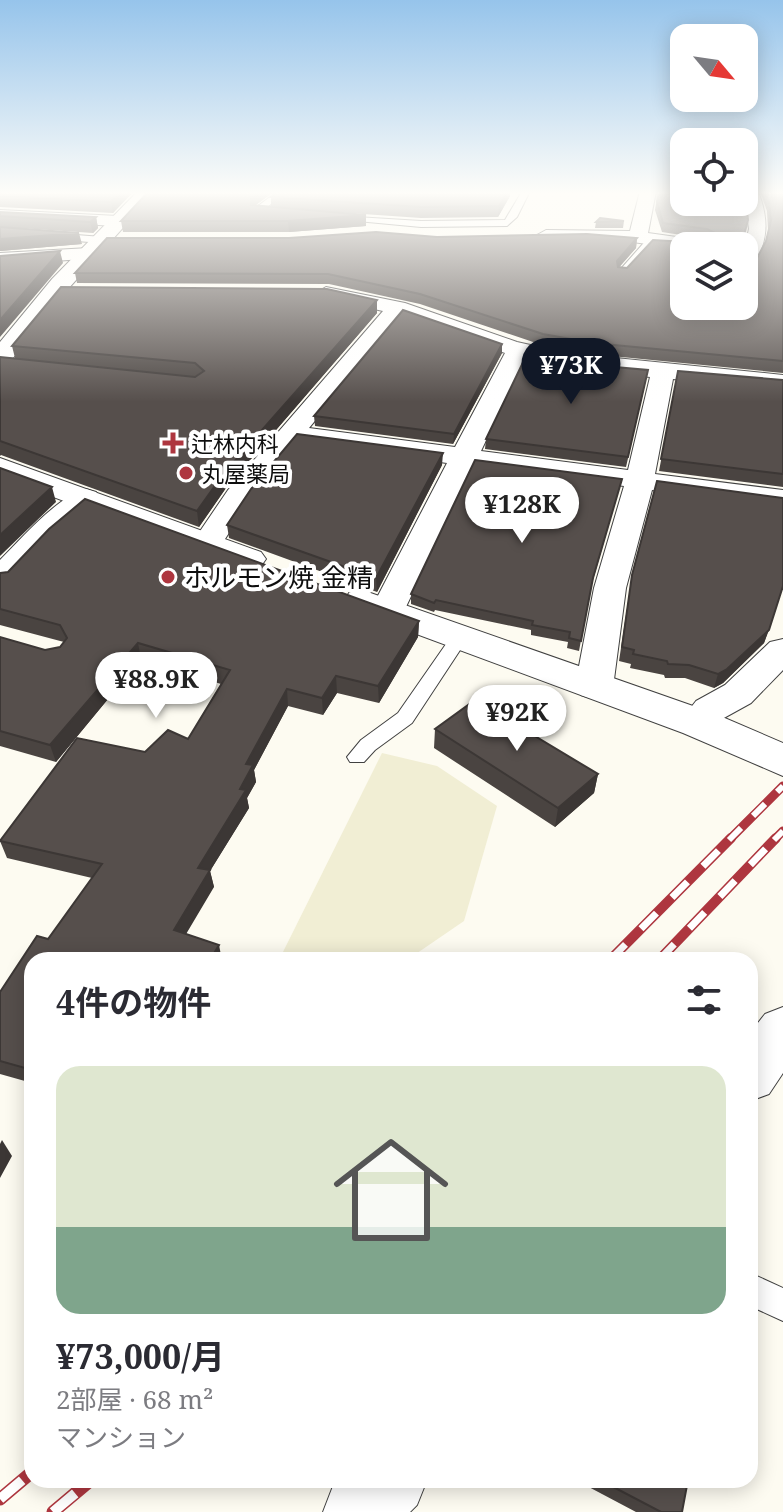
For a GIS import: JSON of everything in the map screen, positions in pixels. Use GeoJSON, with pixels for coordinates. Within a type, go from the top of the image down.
{"type":"FeatureCollection","features":[{"type":"Feature","properties":{"kind":"street"},"geometry":{"type":"LineString","coordinates":[[5,363],[57,288],[82,262]]}},
{"type":"Feature","properties":{"kind":"street"},"geometry":{"type":"LineString","coordinates":[[57,288],[86,292]]}},
{"type":"Feature","properties":{"kind":"street"},"geometry":{"type":"LineString","coordinates":[[307,292],[343,295],[398,307],[518,349],[572,361],[783,382]]}},
{"type":"Feature","properties":{"kind":"street"},"geometry":{"type":"LineString","coordinates":[[207,543],[238,496],[398,307]]}},
{"type":"Feature","properties":{"kind":"street"},"geometry":{"type":"LineString","coordinates":[[387,611],[518,349]]}},
{"type":"Feature","properties":{"kind":"street"},"geometry":{"type":"LineString","coordinates":[[594,687],[610,588],[640,480],[663,371]]}},
{"type":"Feature","properties":{"kind":"street"},"geometry":{"type":"LineString","coordinates":[[292,434],[783,499]]}},
{"type":"Feature","properties":{"kind":"street"},"geometry":{"type":"LineString","coordinates":[[0,467],[276,569]]}},
{"type":"Feature","properties":{"kind":"street"},"geometry":{"type":"LineString","coordinates":[[0,579],[69,509],[86,498]]}},
{"type":"Feature","properties":{"kind":"street"},"geometry":{"type":"LineString","coordinates":[[332,590],[698,723],[783,761]]}},
{"type":"Feature","properties":{"kind":"street"},"geometry":{"type":"LineString","coordinates":[[698,723],[709,710],[738,694],[783,650]]}},
{"type":"Feature","properties":{"kind":"street"},"geometry":{"type":"LineString","coordinates":[[758,1065],[783,1030]]}},
{"type":"Feature","properties":{"kind":"street"},"geometry":{"type":"LineString","coordinates":[[359,1512],[384,1488]]}},
{"type":"Feature","properties":{"kind":"lane"},"geometry":{"type":"LineString","coordinates":[[622,273],[630,262]]}},
{"type":"Feature","properties":{"kind":"lane"},"geometry":{"type":"LineString","coordinates":[[357,757],[378,734],[394,728],[405,718],[459,638]]}},
{"type":"Feature","properties":{"kind":"lane"},"geometry":{"type":"LineString","coordinates":[[758,1293],[783,1305]]}},
{"type":"Feature","properties":{"kind":"shaded area"},"geometry":{"type":"Polygon","coordinates":[[[382,753],[437,766],[497,806],[464,921],[419,952],[283,952],[382,753]]]}},
{"type":"Feature","properties":{"kind":"building"},"geometry":{"type":"Polygon","coordinates":[[[0,262],[51,262],[0,320],[0,262]]]}},
{"type":"Feature","properties":{"kind":"building"},"geometry":{"type":"Polygon","coordinates":[[[85,262],[617,262],[618,267],[627,268],[633,262],[670,262],[670,320],[758,320],[758,262],[783,262],[783,361],[593,343],[543,334],[420,294],[328,274],[75,273],[85,262]]]}},
{"type":"Feature","properties":{"kind":"building"},"geometry":{"type":"Polygon","coordinates":[[[61,287],[327,289],[377,300],[224,473],[197,511],[0,441],[0,357],[195,377],[204,371],[195,363],[12,346],[61,287]]]}},
{"type":"Feature","properties":{"kind":"building"},"geometry":{"type":"Polygon","coordinates":[[[403,310],[502,344],[454,434],[314,416],[403,310]]]}},
{"type":"Feature","properties":{"kind":"building"},"geometry":{"type":"Polygon","coordinates":[[[528,352],[592,365],[648,370],[628,457],[486,439],[528,352]]]}},
{"type":"Feature","properties":{"kind":"building"},"geometry":{"type":"Polygon","coordinates":[[[678,371],[783,380],[783,474],[661,459],[678,371]]]}},
{"type":"Feature","properties":{"kind":"building"},"geometry":{"type":"Polygon","coordinates":[[[297,434],[443,453],[376,578],[227,525],[251,489],[297,434]]]}},
{"type":"Feature","properties":{"kind":"building"},"geometry":{"type":"Polygon","coordinates":[[[475,460],[622,479],[593,578],[581,641],[569,638],[570,632],[532,625],[533,621],[436,600],[434,603],[411,594],[475,460]]]}},
{"type":"Feature","properties":{"kind":"building"},"geometry":{"type":"Polygon","coordinates":[[[0,468],[52,487],[0,535],[0,468]]]}},
{"type":"Feature","properties":{"kind":"building"},"geometry":{"type":"Polygon","coordinates":[[[657,481],[783,498],[783,586],[769,630],[718,674],[689,665],[668,664],[667,661],[633,654],[634,650],[622,647],[632,575],[657,481]]]}},
{"type":"Feature","properties":{"kind":"building"},"geometry":{"type":"Polygon","coordinates":[[[85,499],[419,621],[378,686],[336,676],[322,698],[287,689],[246,764],[253,765],[240,789],[246,790],[198,868],[210,870],[174,930],[219,945],[215,952],[26,952],[37,936],[48,939],[102,864],[0,841],[77,738],[145,752],[168,730],[188,739],[230,670],[138,643],[50,745],[0,731],[0,637],[45,650],[60,647],[67,638],[60,625],[0,609],[0,573],[8,572],[49,529],[85,499]]]}},
{"type":"Feature","properties":{"kind":"building"},"geometry":{"type":"Polygon","coordinates":[[[475,700],[598,774],[558,808],[435,729],[475,700]]]}},
{"type":"Feature","properties":{"kind":"building"},"geometry":{"type":"Polygon","coordinates":[[[24,956],[24,1068],[0,1061],[0,992],[24,956]]]}},
{"type":"Feature","properties":{"kind":"building"},"geometry":{"type":"Polygon","coordinates":[[[615,1488],[686,1488],[682,1512],[661,1512],[615,1488]]]}},
{"type":"Feature","properties":{"kind":"railway"},"geometry":{"type":"LineString","coordinates":[[731,838],[783,786]]}},
{"type":"Feature","properties":{"kind":"railway"},"geometry":{"type":"LineString","coordinates":[[776,838],[783,831]]}},
{"type":"Feature","properties":{"kind":"railway"},"geometry":{"type":"LineString","coordinates":[[618,952],[731,838]]}},
{"type":"Feature","properties":{"kind":"railway"},"geometry":{"type":"LineString","coordinates":[[667,952],[776,838]]}},
{"type":"Feature","properties":{"kind":"railway"},"geometry":{"type":"LineString","coordinates":[[0,1499],[24,1479]]}},
{"type":"Feature","properties":{"kind":"railway"},"geometry":{"type":"LineString","coordinates":[[53,1512],[82,1488]]}},
{"type":"Feature","properties":{"kind":"place","name":"辻林内科"},"geometry":{"type":"Point","coordinates":[173,443]}},
{"type":"Feature","properties":{"kind":"place","name":"丸屋薬局"},"geometry":{"type":"Point","coordinates":[186,473]}},
{"type":"Feature","properties":{"kind":"place","name":"ホルモン焼 金精"},"geometry":{"type":"Point","coordinates":[168,577]}}]}
